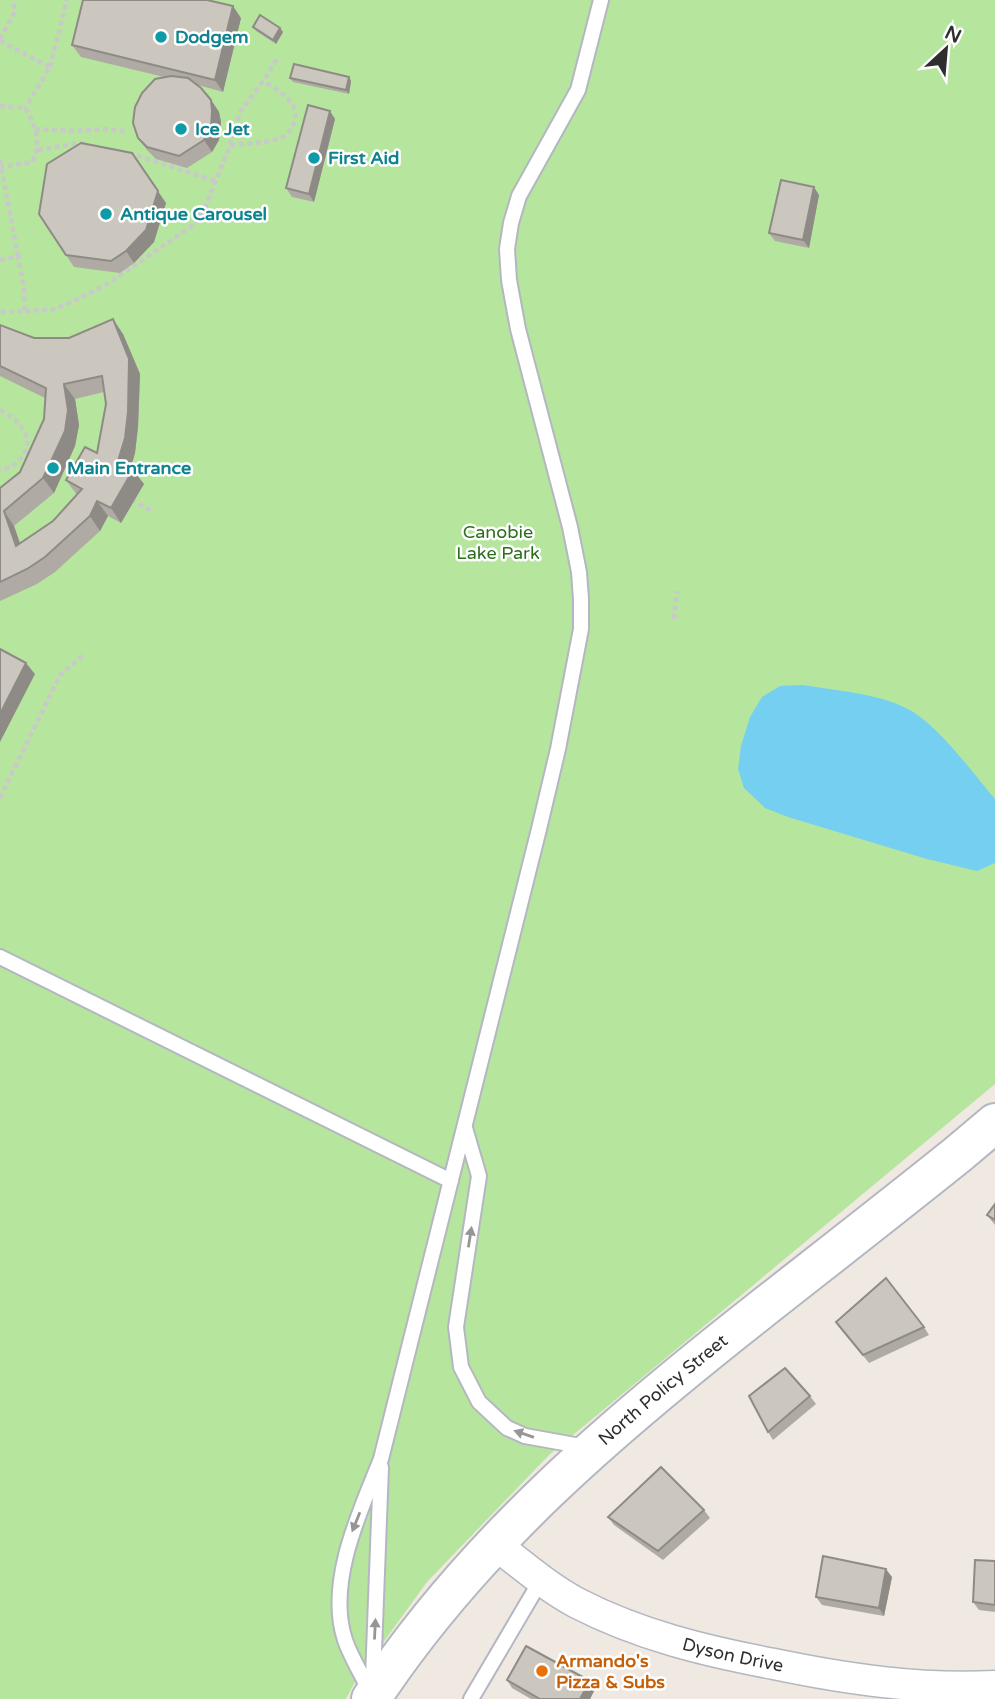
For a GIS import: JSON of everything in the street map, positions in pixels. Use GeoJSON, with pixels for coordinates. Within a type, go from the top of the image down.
{"type":"FeatureCollection","features":[{"type":"Feature","properties":{"kind":"street","name":"North Policy Street"},"geometry":{"type":"LineString","coordinates":[[373,1698],[424,1623],[495,1544],[591,1448],[656,1392],[995,1123]]}},
{"type":"Feature","properties":{"kind":"street","name":"Dyson Drive"},"geometry":{"type":"LineString","coordinates":[[495,1544],[541,1580],[575,1602],[673,1642],[835,1677],[887,1683],[995,1686]]}},
{"type":"Feature","properties":{"kind":"lane"},"geometry":{"type":"LineString","coordinates":[[373,1698],[345,1639],[340,1601],[348,1540],[382,1459],[558,749],[581,629],[579,572],[570,527],[518,329],[509,280],[507,249],[519,196],[578,90],[601,0]]}},
{"type":"Feature","properties":{"kind":"lane"},"geometry":{"type":"LineString","coordinates":[[0,957],[450,1181]]}},
{"type":"Feature","properties":{"kind":"lane"},"geometry":{"type":"LineString","coordinates":[[464,1126],[479,1176],[456,1326],[461,1367],[479,1402],[508,1427],[525,1436],[591,1448]]}},
{"type":"Feature","properties":{"kind":"lane"},"geometry":{"type":"LineString","coordinates":[[373,1698],[382,1459]]}},
{"type":"Feature","properties":{"kind":"lane"},"geometry":{"type":"LineString","coordinates":[[471,1699],[541,1580]]}},
{"type":"Feature","properties":{"kind":"path"},"geometry":{"type":"LineString","coordinates":[[13,0],[15,11],[0,40],[50,66]]}},
{"type":"Feature","properties":{"kind":"path"},"geometry":{"type":"LineString","coordinates":[[25,108],[50,66],[67,0]]}},
{"type":"Feature","properties":{"kind":"path"},"geometry":{"type":"LineString","coordinates":[[0,312],[56,309],[109,283],[195,224],[205,207],[230,146],[240,112],[278,57]]}},
{"type":"Feature","properties":{"kind":"path"},"geometry":{"type":"LineString","coordinates":[[230,146],[281,138],[290,132],[295,122],[296,111],[293,104],[262,81]]}},
{"type":"Feature","properties":{"kind":"path"},"geometry":{"type":"LineString","coordinates":[[0,106],[25,108]]}},
{"type":"Feature","properties":{"kind":"path"},"geometry":{"type":"LineString","coordinates":[[1,167],[32,162],[38,150],[35,129],[25,108]]}},
{"type":"Feature","properties":{"kind":"path"},"geometry":{"type":"LineString","coordinates":[[35,129],[105,129],[127,132]]}},
{"type":"Feature","properties":{"kind":"path"},"geometry":{"type":"LineString","coordinates":[[38,150],[79,143],[91,145]]}},
{"type":"Feature","properties":{"kind":"path"},"geometry":{"type":"LineString","coordinates":[[116,150],[215,181]]}},
{"type":"Feature","properties":{"kind":"path"},"geometry":{"type":"LineString","coordinates":[[0,160],[24,288],[25,310]]}},
{"type":"Feature","properties":{"kind":"path"},"geometry":{"type":"LineString","coordinates":[[0,260],[18,256]]}},
{"type":"Feature","properties":{"kind":"path"},"geometry":{"type":"LineString","coordinates":[[0,410],[18,421],[27,435],[26,449],[19,462],[9,469],[0,470]]}},
{"type":"Feature","properties":{"kind":"path"},"geometry":{"type":"LineString","coordinates":[[26,449],[36,453]]}},
{"type":"Feature","properties":{"kind":"path"},"geometry":{"type":"LineString","coordinates":[[121,494],[154,512]]}},
{"type":"Feature","properties":{"kind":"path"},"geometry":{"type":"LineString","coordinates":[[674,619],[677,591]]}},
{"type":"Feature","properties":{"kind":"path"},"geometry":{"type":"LineString","coordinates":[[0,798],[60,675],[84,654]]}},
{"type":"Feature","properties":{"kind":"green space","name":"Canobie Lake Park"},"geometry":{"type":"Polygon","coordinates":[[[0,0],[995,0],[995,1084],[549,1455],[427,1582],[356,1680],[346,1699],[0,1699],[0,0]]]}},
{"type":"Feature","properties":{"kind":"water"},"geometry":{"type":"Polygon","coordinates":[[[803,685],[883,699],[908,709],[931,726],[995,799],[995,863],[977,871],[927,859],[765,808],[744,788],[738,769],[741,746],[750,717],[762,697],[780,686],[803,685]]]}},
{"type":"Feature","properties":{"kind":"building","name":"Dodgem"},"geometry":{"type":"Polygon","coordinates":[[[83,0],[207,0],[233,6],[215,80],[72,45],[83,0]]]}},
{"type":"Feature","properties":{"kind":"building"},"geometry":{"type":"Polygon","coordinates":[[[260,15],[280,28],[273,40],[253,27],[260,15]]]}},
{"type":"Feature","properties":{"kind":"building"},"geometry":{"type":"Polygon","coordinates":[[[294,64],[349,77],[346,90],[290,78],[294,64]]]}},
{"type":"Feature","properties":{"kind":"building","name":"Ice Jet"},"geometry":{"type":"Polygon","coordinates":[[[171,76],[188,78],[211,100],[211,129],[204,140],[179,156],[147,147],[138,138],[133,123],[135,107],[142,93],[155,79],[171,76]]]}},
{"type":"Feature","properties":{"kind":"building","name":"First Aid"},"geometry":{"type":"Polygon","coordinates":[[[308,105],[330,111],[309,194],[286,188],[308,105]]]}},
{"type":"Feature","properties":{"kind":"building","name":"Antique Carousel"},"geometry":{"type":"Polygon","coordinates":[[[81,143],[132,153],[158,191],[146,230],[126,251],[111,261],[66,255],[39,214],[47,164],[81,143]]]}},
{"type":"Feature","properties":{"kind":"building"},"geometry":{"type":"Polygon","coordinates":[[[781,180],[814,187],[803,240],[769,233],[781,180]]]}},
{"type":"Feature","properties":{"kind":"building"},"geometry":{"type":"Polygon","coordinates":[[[113,319],[129,359],[128,412],[125,438],[118,461],[133,470],[111,508],[97,501],[90,516],[45,557],[0,582],[0,488],[20,472],[44,419],[46,388],[0,366],[0,325],[34,338],[69,338],[113,319]],[[102,376],[64,384],[68,410],[65,431],[53,457],[43,478],[4,511],[16,546],[53,521],[82,489],[66,480],[85,447],[97,453],[106,404],[102,376]]]}},
{"type":"Feature","properties":{"kind":"building"},"geometry":{"type":"Polygon","coordinates":[[[0,649],[26,663],[0,714],[0,649]]]}},
{"type":"Feature","properties":{"kind":"building"},"geometry":{"type":"Polygon","coordinates":[[[995,1204],[995,1220],[987,1215],[995,1204]]]}},
{"type":"Feature","properties":{"kind":"building"},"geometry":{"type":"Polygon","coordinates":[[[886,1278],[924,1327],[863,1355],[836,1322],[886,1278]]]}},
{"type":"Feature","properties":{"kind":"building"},"geometry":{"type":"Polygon","coordinates":[[[785,1368],[810,1396],[768,1432],[749,1396],[785,1368]]]}},
{"type":"Feature","properties":{"kind":"building"},"geometry":{"type":"Polygon","coordinates":[[[661,1467],[704,1510],[658,1551],[608,1517],[661,1467]]]}},
{"type":"Feature","properties":{"kind":"building"},"geometry":{"type":"Polygon","coordinates":[[[823,1556],[886,1569],[879,1608],[816,1597],[823,1556]]]}},
{"type":"Feature","properties":{"kind":"building"},"geometry":{"type":"Polygon","coordinates":[[[975,1560],[995,1561],[995,1605],[973,1602],[975,1560]]]}},
{"type":"Feature","properties":{"kind":"building","name":"Armando's Pizza & Subs"},"geometry":{"type":"Polygon","coordinates":[[[526,1646],[590,1681],[580,1699],[540,1699],[507,1680],[526,1646]]]}},
{"type":"Feature","properties":{"kind":"place","name":"Dodgem"},"geometry":{"type":"Point","coordinates":[161,37]}},
{"type":"Feature","properties":{"kind":"place","name":"Ice Jet"},"geometry":{"type":"Point","coordinates":[181,129]}},
{"type":"Feature","properties":{"kind":"place","name":"First Aid"},"geometry":{"type":"Point","coordinates":[314,158]}},
{"type":"Feature","properties":{"kind":"place","name":"Antique Carousel"},"geometry":{"type":"Point","coordinates":[106,214]}},
{"type":"Feature","properties":{"kind":"place","name":"Main Entrance"},"geometry":{"type":"Point","coordinates":[53,468]}},
{"type":"Feature","properties":{"kind":"place","name":"Armando's Pizza & Subs"},"geometry":{"type":"Point","coordinates":[542,1671]}}]}
